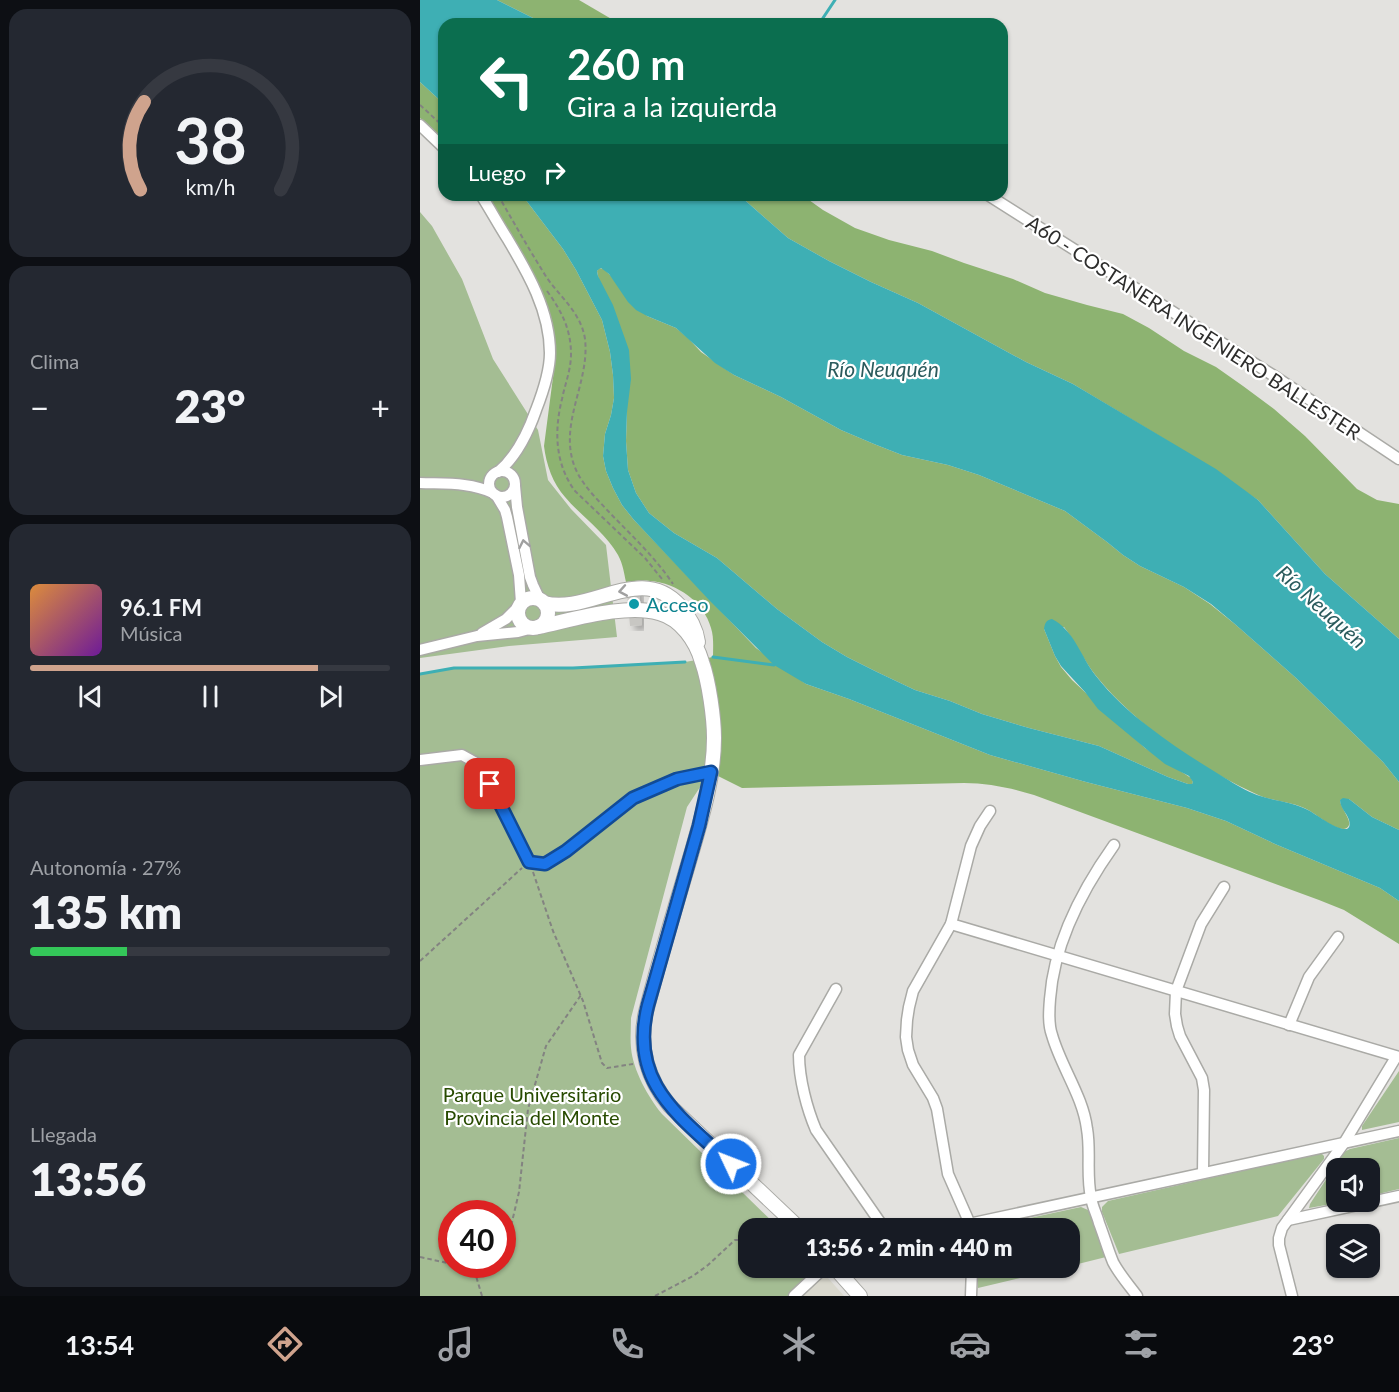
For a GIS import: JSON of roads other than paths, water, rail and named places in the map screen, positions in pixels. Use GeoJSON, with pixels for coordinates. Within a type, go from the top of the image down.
{"type":"FeatureCollection","features":[{"type":"Feature","properties":{"kind":"street"},"geometry":{"type":"LineString","coordinates":[[420,125],[438,142]]}},
{"type":"Feature","properties":{"kind":"street"},"geometry":{"type":"LineString","coordinates":[[485,201],[534,285],[549,338],[550,353],[545,383],[516,463],[515,482],[530,577],[547,607],[546,621],[536,628],[528,628],[518,618],[519,575],[507,517],[489,486],[491,478],[510,461],[524,438]]}},
{"type":"Feature","properties":{"kind":"street","name":"A60 - COSTANERA INGENIERO BALLESTER"},"geometry":{"type":"LineString","coordinates":[[997,201],[1271,374],[1399,459]]}},
{"type":"Feature","properties":{"kind":"street"},"geometry":{"type":"LineString","coordinates":[[463,484],[483,480],[496,474],[508,473],[515,482]]}},
{"type":"Feature","properties":{"kind":"street"},"geometry":{"type":"LineString","coordinates":[[420,483],[463,484],[482,488],[503,497],[511,494],[515,482]]}},
{"type":"Feature","properties":{"kind":"street"},"geometry":{"type":"LineString","coordinates":[[477,636],[506,619],[530,598],[558,605],[570,604],[613,592],[641,588],[674,593],[692,623],[698,637],[714,730],[711,772],[699,826],[644,1018],[643,1040],[646,1062],[653,1082],[670,1106],[788,1218]]}},
{"type":"Feature","properties":{"kind":"street"},"geometry":{"type":"LineString","coordinates":[[420,650],[477,636],[518,632],[635,610],[665,615],[681,626],[694,642],[702,659]]}},
{"type":"Feature","properties":{"kind":"street"},"geometry":{"type":"LineString","coordinates":[[420,760],[462,755],[480,765],[529,862],[545,864],[566,851],[633,798],[677,779],[711,772]]}},
{"type":"Feature","properties":{"kind":"street"},"geometry":{"type":"LineString","coordinates":[[966,1218],[948,1174],[937,1109],[913,1065],[906,1037],[913,991],[951,924],[971,846],[990,811]]}},
{"type":"Feature","properties":{"kind":"street"},"geometry":{"type":"LineString","coordinates":[[1114,845],[1084,891],[1057,956],[1050,991],[1049,1018],[1050,1032],[1081,1104],[1088,1129],[1090,1198],[1113,1262],[1137,1296]]}},
{"type":"Feature","properties":{"kind":"street"},"geometry":{"type":"LineString","coordinates":[[1203,1173],[1204,1090],[1202,1078],[1177,1026],[1176,991],[1201,924],[1224,887]]}},
{"type":"Feature","properties":{"kind":"street"},"geometry":{"type":"LineString","coordinates":[[951,924],[1398,1057],[1344,1143],[1288,1220],[1279,1238],[1292,1296]]}},
{"type":"Feature","properties":{"kind":"street"},"geometry":{"type":"LineString","coordinates":[[1289,1025],[1309,977],[1338,937]]}},
{"type":"Feature","properties":{"kind":"street"},"geometry":{"type":"LineString","coordinates":[[836,989],[799,1055],[799,1066],[810,1116],[816,1130],[877,1218]]}},
{"type":"Feature","properties":{"kind":"street"},"geometry":{"type":"LineString","coordinates":[[1004,1218],[1399,1131]]}},
{"type":"Feature","properties":{"kind":"street"},"geometry":{"type":"LineString","coordinates":[[1288,1220],[1399,1196]]}},
{"type":"Feature","properties":{"kind":"street"},"geometry":{"type":"LineString","coordinates":[[794,1296],[813,1278]]}},
{"type":"Feature","properties":{"kind":"street"},"geometry":{"type":"LineString","coordinates":[[844,1278],[860,1296]]}},
{"type":"Feature","properties":{"kind":"street"},"geometry":{"type":"LineString","coordinates":[[971,1296],[972,1278]]}},
{"type":"Feature","properties":{"kind":"water"},"geometry":{"type":"Polygon","coordinates":[[[420,0],[497,0],[533,18],[438,18],[438,98],[420,82],[420,0]]]}},
{"type":"Feature","properties":{"kind":"water","name":"Río Neuquén"},"geometry":{"type":"Polygon","coordinates":[[[527,201],[746,201],[788,238],[871,282],[918,303],[1026,362],[1073,384],[1216,469],[1258,500],[1325,574],[1399,639],[1399,782],[1383,762],[1296,678],[1211,604],[1184,587],[1140,566],[1065,511],[979,475],[948,465],[902,455],[874,444],[841,430],[781,397],[734,375],[715,363],[676,328],[636,310],[609,274],[601,268],[597,271],[613,305],[629,350],[631,379],[626,441],[628,470],[636,493],[649,513],[674,533],[717,558],[777,609],[822,642],[877,672],[915,690],[982,714],[1099,746],[1168,777],[1192,784],[1189,776],[1165,764],[1098,709],[1061,666],[1044,629],[1046,622],[1052,619],[1066,630],[1096,676],[1127,709],[1167,741],[1225,778],[1257,795],[1304,808],[1346,829],[1349,827],[1349,820],[1340,800],[1349,799],[1372,817],[1399,830],[1399,901],[1380,888],[1226,821],[1187,808],[990,755],[806,684],[774,665],[634,520],[622,505],[613,488],[603,456],[605,434],[614,398],[610,352],[602,320],[563,249],[527,201]]]}},
{"type":"Feature","properties":{"kind":"waterway"},"geometry":{"type":"LineString","coordinates":[[823,18],[835,0]]}},
{"type":"Feature","properties":{"kind":"waterway"},"geometry":{"type":"LineString","coordinates":[[713,657],[774,665]]}},
{"type":"Feature","properties":{"kind":"waterway"},"geometry":{"type":"LineString","coordinates":[[420,674],[454,668],[573,668],[685,662]]}},
{"type":"Feature","properties":{"kind":"place","name":"Acceso"},"geometry":{"type":"Point","coordinates":[634,604]}},
{"type":"Feature","properties":{"kind":"park label","name":"Parque Universitario Provincia del Monte"},"geometry":{"type":"Point","coordinates":[532,1106]}}]}
